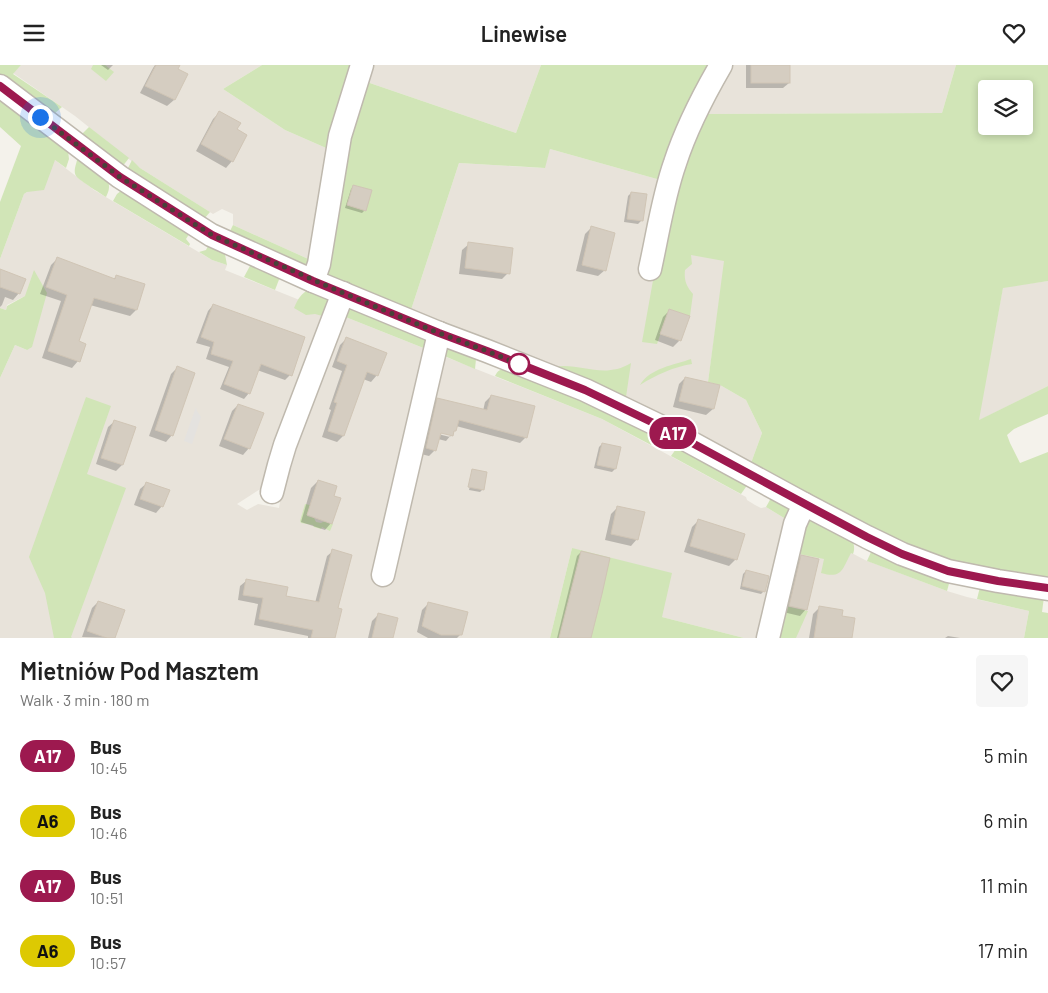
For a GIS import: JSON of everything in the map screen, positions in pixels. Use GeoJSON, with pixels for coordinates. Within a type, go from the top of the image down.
{"type":"FeatureCollection","features":[{"type":"Feature","properties":{"kind":"street"},"geometry":{"type":"LineString","coordinates":[[313,281],[319,264],[340,136],[362,65]]}},
{"type":"Feature","properties":{"kind":"street"},"geometry":{"type":"LineString","coordinates":[[650,269],[666,193],[675,162],[694,115],[721,65]]}},
{"type":"Feature","properties":{"kind":"street"},"geometry":{"type":"LineString","coordinates":[[0,86],[120,177],[203,230],[241,249],[313,281],[599,397],[668,430],[804,504],[902,554],[948,571],[1048,589]]}},
{"type":"Feature","properties":{"kind":"street"},"geometry":{"type":"LineString","coordinates":[[272,492],[285,445],[343,293]]}},
{"type":"Feature","properties":{"kind":"street"},"geometry":{"type":"LineString","coordinates":[[383,575],[439,333]]}},
{"type":"Feature","properties":{"kind":"street"},"geometry":{"type":"LineString","coordinates":[[768,638],[795,523],[804,504]]}},
{"type":"Feature","properties":{"kind":"shaded area"},"geometry":{"type":"Polygon","coordinates":[[[21,65],[262,65],[223,89],[285,130],[333,151],[315,262],[233,225],[233,214],[222,209],[213,214],[140,168],[75,116],[13,73],[21,65]]]}},
{"type":"Feature","properties":{"kind":"shaded area"},"geometry":{"type":"Polygon","coordinates":[[[367,65],[541,65],[516,133],[361,80],[367,65]]]}},
{"type":"Feature","properties":{"kind":"shaded area"},"geometry":{"type":"Polygon","coordinates":[[[728,65],[956,65],[942,113],[704,114],[728,65]]]}},
{"type":"Feature","properties":{"kind":"shaded area"},"geometry":{"type":"Polygon","coordinates":[[[550,149],[664,181],[725,261],[708,382],[720,385],[746,400],[762,433],[751,463],[626,397],[505,348],[410,313],[459,163],[544,168],[550,149]]]}},
{"type":"Feature","properties":{"kind":"shaded area"},"geometry":{"type":"Polygon","coordinates":[[[55,160],[94,190],[212,260],[227,265],[225,270],[332,313],[265,486],[237,504],[247,510],[258,504],[279,508],[288,456],[343,316],[602,419],[746,497],[747,500],[755,505],[761,508],[766,507],[789,521],[761,638],[744,638],[662,617],[572,548],[550,638],[0,638],[0,378],[15,345],[27,350],[25,296],[7,305],[6,310],[0,308],[0,259],[24,194],[55,160]]]}},
{"type":"Feature","properties":{"kind":"shaded area"},"geometry":{"type":"Polygon","coordinates":[[[1048,281],[1048,386],[978,421],[1003,287],[1048,281]]]}},
{"type":"Feature","properties":{"kind":"shaded area"},"geometry":{"type":"Polygon","coordinates":[[[196,407],[201,417],[192,444],[184,441],[196,407]]]}},
{"type":"Feature","properties":{"kind":"shaded area"},"geometry":{"type":"Polygon","coordinates":[[[802,527],[865,560],[947,591],[1029,611],[1024,638],[774,638],[802,527]]]}},
{"type":"Feature","properties":{"kind":"green space"},"geometry":{"type":"Polygon","coordinates":[[[0,65],[21,65],[13,74],[62,107],[55,113],[49,113],[0,75],[0,65]]]}},
{"type":"Feature","properties":{"kind":"green space"},"geometry":{"type":"Polygon","coordinates":[[[93,65],[105,65],[114,72],[106,81],[91,69],[93,65]]]}},
{"type":"Feature","properties":{"kind":"green space"},"geometry":{"type":"Polygon","coordinates":[[[262,65],[367,65],[361,80],[516,133],[541,65],[714,65],[664,181],[550,149],[545,168],[459,163],[410,313],[330,278],[323,266],[299,265],[229,233],[233,225],[315,262],[333,151],[285,130],[223,89],[262,65]]]}},
{"type":"Feature","properties":{"kind":"green space"},"geometry":{"type":"Polygon","coordinates":[[[956,65],[1048,65],[1048,281],[1003,288],[979,420],[1048,386],[1048,414],[1014,429],[1007,435],[1020,463],[1048,452],[1048,579],[941,559],[885,538],[751,463],[762,433],[746,400],[720,385],[708,382],[724,261],[691,255],[692,264],[685,270],[686,283],[693,294],[690,316],[669,309],[657,344],[642,342],[669,191],[704,114],[942,113],[956,65]]]}},
{"type":"Feature","properties":{"kind":"green space"},"geometry":{"type":"Polygon","coordinates":[[[0,96],[68,151],[69,159],[66,168],[55,160],[44,190],[24,194],[0,259],[0,202],[21,146],[0,127],[0,96]]]}},
{"type":"Feature","properties":{"kind":"green space"},"geometry":{"type":"Polygon","coordinates":[[[89,127],[129,158],[122,167],[80,136],[89,127]]]}},
{"type":"Feature","properties":{"kind":"green space"},"geometry":{"type":"Polygon","coordinates":[[[78,159],[108,181],[109,189],[106,197],[76,176],[75,170],[78,159]]]}},
{"type":"Feature","properties":{"kind":"green space"},"geometry":{"type":"Polygon","coordinates":[[[132,160],[140,168],[210,212],[204,219],[127,170],[132,160]]]}},
{"type":"Feature","properties":{"kind":"green space"},"geometry":{"type":"Polygon","coordinates":[[[122,190],[191,231],[186,239],[190,244],[189,246],[113,201],[122,190]]]}},
{"type":"Feature","properties":{"kind":"green space"},"geometry":{"type":"Polygon","coordinates":[[[210,242],[224,249],[227,265],[212,260],[199,252],[206,250],[210,242]]]}},
{"type":"Feature","properties":{"kind":"green space"},"geometry":{"type":"Polygon","coordinates":[[[251,264],[280,277],[275,290],[244,277],[251,264]]]}},
{"type":"Feature","properties":{"kind":"green space"},"geometry":{"type":"Polygon","coordinates":[[[34,270],[47,293],[32,347],[27,350],[15,345],[0,378],[0,308],[6,310],[7,306],[25,296],[34,270]]]}},
{"type":"Feature","properties":{"kind":"green space"},"geometry":{"type":"Polygon","coordinates":[[[310,289],[328,298],[331,305],[330,318],[315,314],[306,315],[294,308],[304,292],[310,289]]]}},
{"type":"Feature","properties":{"kind":"green space"},"geometry":{"type":"Polygon","coordinates":[[[350,306],[433,339],[431,351],[343,316],[350,306]]]}},
{"type":"Feature","properties":{"kind":"green space"},"geometry":{"type":"Polygon","coordinates":[[[444,344],[476,359],[475,369],[442,355],[444,344]]]}},
{"type":"Feature","properties":{"kind":"green space"},"geometry":{"type":"Polygon","coordinates":[[[691,359],[692,364],[665,372],[640,385],[644,379],[656,371],[691,359]]]}},
{"type":"Feature","properties":{"kind":"green space"},"geometry":{"type":"Polygon","coordinates":[[[631,363],[626,397],[553,367],[563,366],[611,370],[631,363]]]}},
{"type":"Feature","properties":{"kind":"green space"},"geometry":{"type":"Polygon","coordinates":[[[507,368],[549,385],[653,433],[655,438],[651,445],[602,419],[495,376],[500,370],[507,368]]]}},
{"type":"Feature","properties":{"kind":"green space"},"geometry":{"type":"Polygon","coordinates":[[[86,397],[111,406],[87,474],[126,488],[72,638],[54,638],[45,593],[29,557],[86,397]]]}},
{"type":"Feature","properties":{"kind":"green space"},"geometry":{"type":"Polygon","coordinates":[[[681,447],[748,484],[741,494],[671,456],[676,449],[681,447]]]}},
{"type":"Feature","properties":{"kind":"green space"},"geometry":{"type":"Polygon","coordinates":[[[771,498],[793,510],[789,521],[766,507],[771,498]]]}},
{"type":"Feature","properties":{"kind":"green space"},"geometry":{"type":"Polygon","coordinates":[[[305,504],[310,505],[307,516],[314,518],[316,522],[321,523],[325,521],[333,524],[330,531],[322,527],[321,529],[313,525],[301,523],[305,504]]]}},
{"type":"Feature","properties":{"kind":"green space"},"geometry":{"type":"Polygon","coordinates":[[[808,518],[853,541],[853,554],[851,553],[841,572],[833,575],[821,573],[824,559],[794,553],[808,518]]]}},
{"type":"Feature","properties":{"kind":"green space"},"geometry":{"type":"Polygon","coordinates":[[[572,548],[672,573],[662,617],[744,638],[550,638],[572,548]]]}},
{"type":"Feature","properties":{"kind":"green space"},"geometry":{"type":"Polygon","coordinates":[[[871,552],[876,552],[950,580],[947,591],[867,561],[871,552]]]}},
{"type":"Feature","properties":{"kind":"green space"},"geometry":{"type":"Polygon","coordinates":[[[980,587],[1044,597],[1042,612],[1048,613],[1048,638],[1024,638],[1029,611],[977,599],[980,587]]]}},
{"type":"Feature","properties":{"kind":"green space"},"geometry":{"type":"Polygon","coordinates":[[[785,606],[808,611],[796,638],[778,638],[785,606]]]}},
{"type":"Feature","properties":{"kind":"building"},"geometry":{"type":"Polygon","coordinates":[[[156,65],[180,65],[178,69],[188,74],[175,100],[145,86],[156,65]]]}},
{"type":"Feature","properties":{"kind":"building"},"geometry":{"type":"Polygon","coordinates":[[[751,65],[790,65],[790,83],[751,83],[751,65]]]}},
{"type":"Feature","properties":{"kind":"building"},"geometry":{"type":"Polygon","coordinates":[[[219,111],[241,123],[237,129],[247,135],[233,162],[201,144],[219,111]]]}},
{"type":"Feature","properties":{"kind":"building"},"geometry":{"type":"Polygon","coordinates":[[[353,185],[372,190],[366,211],[347,205],[353,185]]]}},
{"type":"Feature","properties":{"kind":"building"},"geometry":{"type":"Polygon","coordinates":[[[631,192],[647,194],[643,221],[627,219],[631,192]]]}},
{"type":"Feature","properties":{"kind":"building"},"geometry":{"type":"Polygon","coordinates":[[[591,226],[615,233],[606,271],[582,265],[591,226]]]}},
{"type":"Feature","properties":{"kind":"building"},"geometry":{"type":"Polygon","coordinates":[[[468,242],[513,248],[510,274],[465,268],[468,242]]]}},
{"type":"Feature","properties":{"kind":"building"},"geometry":{"type":"Polygon","coordinates":[[[57,257],[115,279],[116,275],[145,284],[137,310],[94,298],[79,341],[86,344],[80,362],[48,351],[67,295],[46,287],[57,257]]]}},
{"type":"Feature","properties":{"kind":"building"},"geometry":{"type":"Polygon","coordinates":[[[0,269],[26,279],[20,294],[0,287],[0,269]]]}},
{"type":"Feature","properties":{"kind":"building"},"geometry":{"type":"Polygon","coordinates":[[[213,304],[305,337],[292,376],[261,364],[250,394],[224,384],[233,361],[211,354],[214,342],[201,337],[213,304]]]}},
{"type":"Feature","properties":{"kind":"building"},"geometry":{"type":"Polygon","coordinates":[[[669,309],[690,316],[681,341],[660,334],[669,309]]]}},
{"type":"Feature","properties":{"kind":"building"},"geometry":{"type":"Polygon","coordinates":[[[346,337],[387,353],[378,376],[367,372],[344,436],[328,431],[337,403],[334,402],[347,365],[337,361],[346,337]]]}},
{"type":"Feature","properties":{"kind":"building"},"geometry":{"type":"Polygon","coordinates":[[[177,366],[195,373],[173,436],[155,430],[177,366]]]}},
{"type":"Feature","properties":{"kind":"building"},"geometry":{"type":"Polygon","coordinates":[[[685,377],[720,385],[714,409],[679,401],[685,377]]]}},
{"type":"Feature","properties":{"kind":"building"},"geometry":{"type":"Polygon","coordinates":[[[491,395],[535,406],[527,438],[459,420],[453,436],[441,433],[436,451],[426,448],[437,398],[487,410],[491,395]]]}},
{"type":"Feature","properties":{"kind":"building"},"geometry":{"type":"Polygon","coordinates":[[[238,404],[264,413],[250,449],[224,439],[238,404]]]}},
{"type":"Feature","properties":{"kind":"building"},"geometry":{"type":"Polygon","coordinates":[[[114,420],[136,427],[123,465],[101,458],[114,420]]]}},
{"type":"Feature","properties":{"kind":"building"},"geometry":{"type":"Polygon","coordinates":[[[602,443],[621,447],[616,469],[597,465],[602,443]]]}},
{"type":"Feature","properties":{"kind":"building"},"geometry":{"type":"Polygon","coordinates":[[[472,469],[487,472],[484,490],[468,487],[472,469]]]}},
{"type":"Feature","properties":{"kind":"building"},"geometry":{"type":"Polygon","coordinates":[[[318,480],[337,486],[334,496],[341,498],[332,524],[307,515],[318,480]]]}},
{"type":"Feature","properties":{"kind":"building"},"geometry":{"type":"Polygon","coordinates":[[[146,482],[170,490],[163,507],[140,499],[146,482]]]}},
{"type":"Feature","properties":{"kind":"building"},"geometry":{"type":"Polygon","coordinates":[[[617,506],[645,512],[638,540],[611,534],[617,506]]]}},
{"type":"Feature","properties":{"kind":"building"},"geometry":{"type":"Polygon","coordinates":[[[698,519],[745,534],[737,560],[690,546],[698,519]]]}},
{"type":"Feature","properties":{"kind":"building"},"geometry":{"type":"Polygon","coordinates":[[[332,549],[352,555],[338,608],[342,609],[335,638],[311,638],[313,630],[259,619],[263,598],[243,595],[246,579],[288,587],[286,596],[319,602],[332,549]]]}},
{"type":"Feature","properties":{"kind":"building"},"geometry":{"type":"Polygon","coordinates":[[[581,551],[610,558],[591,638],[559,638],[581,551]]]}},
{"type":"Feature","properties":{"kind":"building"},"geometry":{"type":"Polygon","coordinates":[[[801,555],[819,559],[807,610],[789,606],[801,555]]]}},
{"type":"Feature","properties":{"kind":"building"},"geometry":{"type":"Polygon","coordinates":[[[746,570],[769,576],[765,592],[742,586],[746,570]]]}},
{"type":"Feature","properties":{"kind":"building"},"geometry":{"type":"Polygon","coordinates":[[[98,601],[125,610],[115,638],[107,638],[87,631],[98,601]]]}},
{"type":"Feature","properties":{"kind":"building"},"geometry":{"type":"Polygon","coordinates":[[[428,602],[468,612],[462,635],[441,635],[422,626],[428,602]]]}},
{"type":"Feature","properties":{"kind":"building"},"geometry":{"type":"Polygon","coordinates":[[[819,606],[843,610],[842,616],[855,618],[852,638],[814,638],[819,606]]]}},
{"type":"Feature","properties":{"kind":"building"},"geometry":{"type":"Polygon","coordinates":[[[378,613],[398,618],[393,638],[372,638],[378,613]]]}},
{"type":"Feature","properties":{"kind":"bus line","name":"A17"},"geometry":{"type":"LineString","coordinates":[[0,86],[120,177],[212,235],[241,249],[439,333],[585,390],[668,430],[902,554],[948,571],[1048,588]]}},
{"type":"Feature","properties":{"kind":"route"},"geometry":{"type":"LineString","coordinates":[[40,117],[120,177],[212,235],[343,293],[519,364]]}}]}
